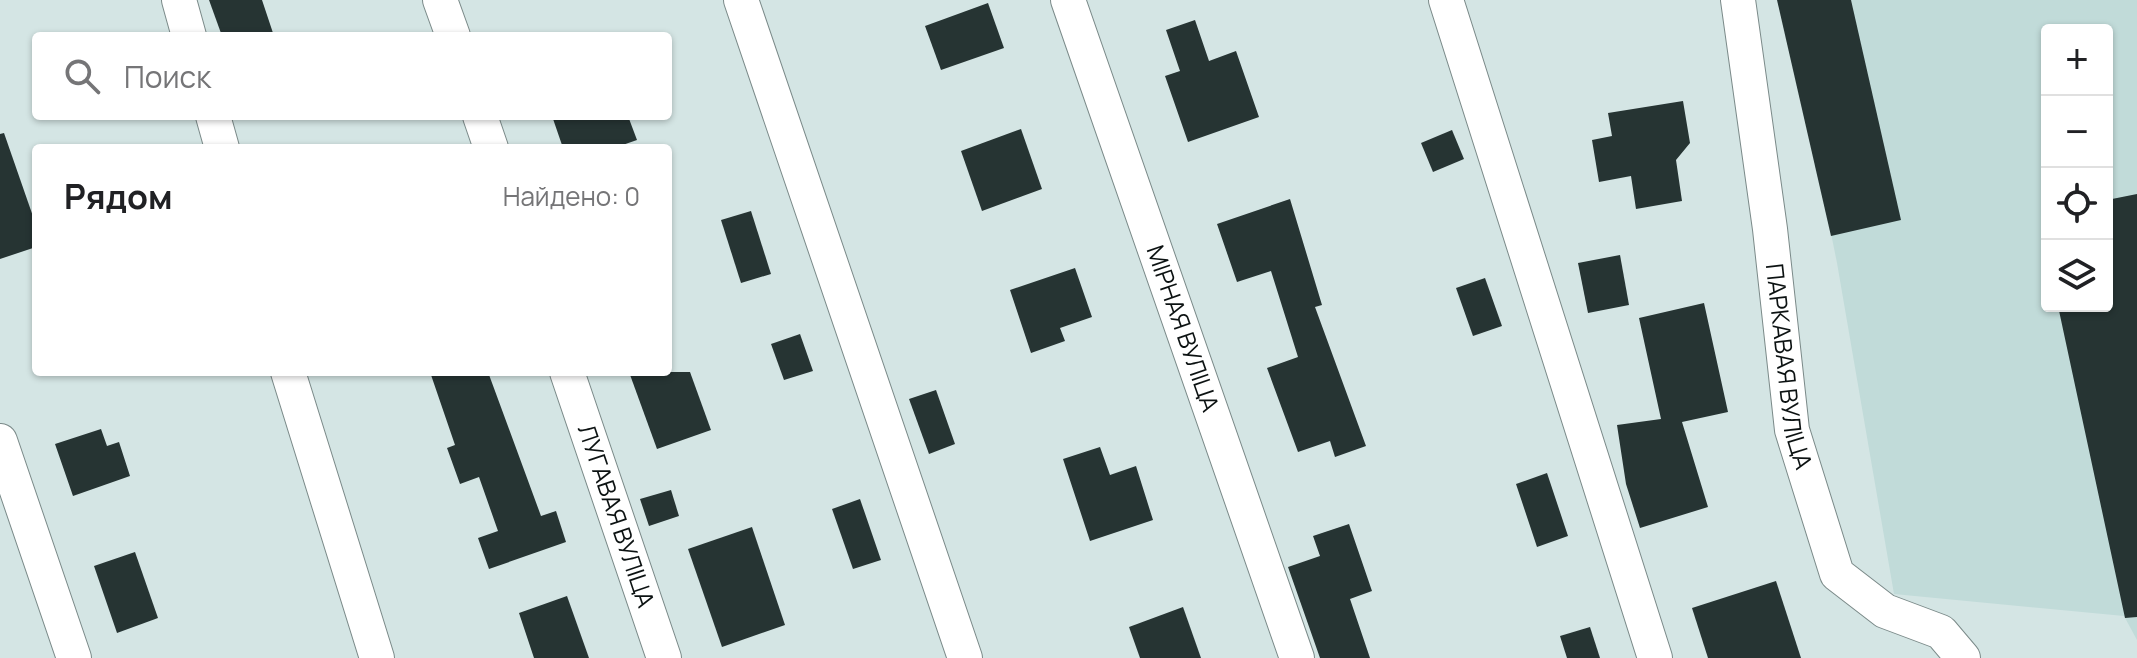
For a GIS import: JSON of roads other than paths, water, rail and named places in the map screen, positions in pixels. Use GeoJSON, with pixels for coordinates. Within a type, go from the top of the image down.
{"type":"FeatureCollection","features":[{"type":"Feature","properties":{"kind":"street"},"geometry":{"type":"LineString","coordinates":[[179,0],[188,32]]}},
{"type":"Feature","properties":{"kind":"street"},"geometry":{"type":"LineString","coordinates":[[440,0],[452,32]]}},
{"type":"Feature","properties":{"kind":"street"},"geometry":{"type":"LineString","coordinates":[[741,0],[965,658]]}},
{"type":"Feature","properties":{"kind":"street","name":"МІРНАЯ ВУЛІЦА"},"geometry":{"type":"LineString","coordinates":[[1068,0],[1297,658]]}},
{"type":"Feature","properties":{"kind":"street"},"geometry":{"type":"LineString","coordinates":[[1446,0],[1655,658]]}},
{"type":"Feature","properties":{"kind":"street","name":"ПАРКАВАЯ ВУЛІЦА"},"geometry":{"type":"LineString","coordinates":[[1738,0],[1770,229],[1792,430],[1837,574],[1885,611],[1941,632],[1963,658]]}},
{"type":"Feature","properties":{"kind":"street"},"geometry":{"type":"LineString","coordinates":[[214,120],[221,144]]}},
{"type":"Feature","properties":{"kind":"street"},"geometry":{"type":"LineString","coordinates":[[481,120],[490,144]]}},
{"type":"Feature","properties":{"kind":"street"},"geometry":{"type":"LineString","coordinates":[[289,376],[377,658]]}},
{"type":"Feature","properties":{"kind":"street","name":"ЛУГАВАЯ ВУЛІЦА"},"geometry":{"type":"LineString","coordinates":[[568,376],[664,658]]}},
{"type":"Feature","properties":{"kind":"street"},"geometry":{"type":"LineString","coordinates":[[0,441],[74,658]]}}]}
